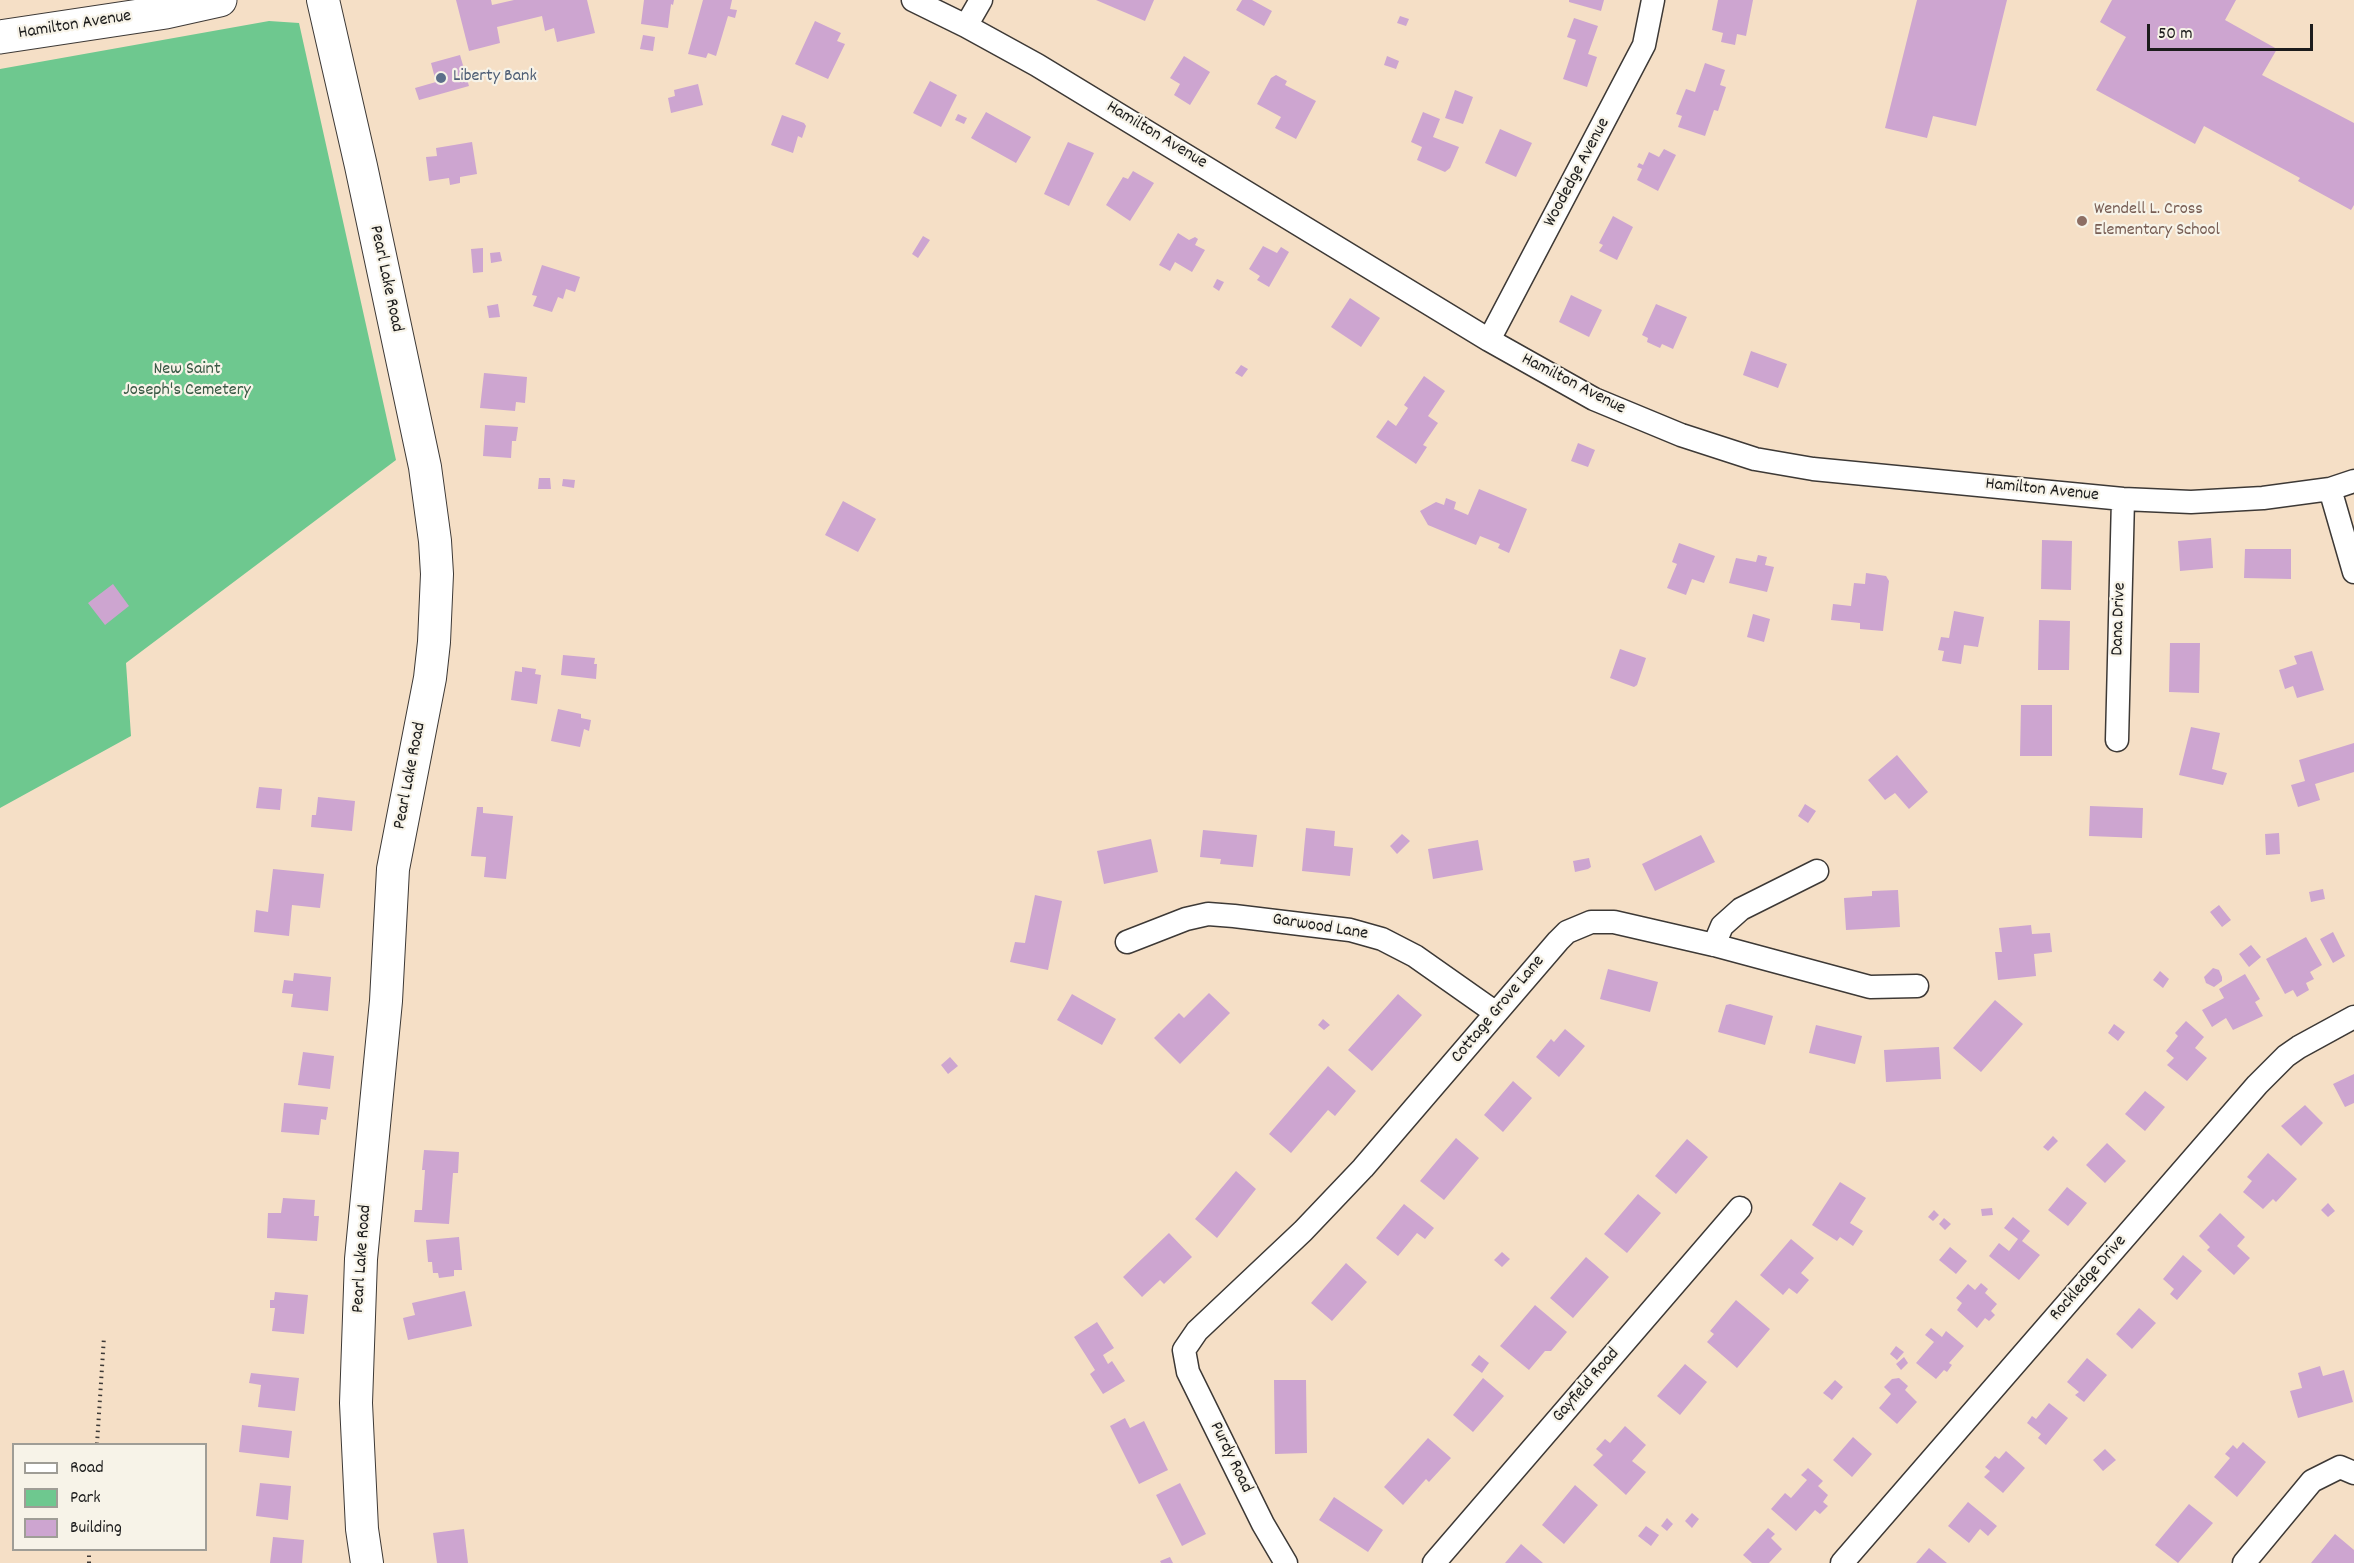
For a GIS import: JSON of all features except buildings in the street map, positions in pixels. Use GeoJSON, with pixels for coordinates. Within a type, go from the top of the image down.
{"type":"FeatureCollection","features":[{"type":"Feature","properties":{"kind":"main road","name":"Hamilton Avenue"},"geometry":{"type":"LineString","coordinates":[[0,37],[166,12],[220,0]]}},
{"type":"Feature","properties":{"kind":"main road","name":"Pearl Lake Road"},"geometry":{"type":"LineString","coordinates":[[322,0],[361,166],[425,467],[437,574],[430,678],[393,869],[386,1001],[361,1259],[356,1403],[362,1529],[367,1563]]}},
{"type":"Feature","properties":{"kind":"street","name":"Hamilton Avenue"},"geometry":{"type":"LineString","coordinates":[[914,0],[966,26],[1175,147],[1489,340],[1594,399],[1681,435],[1755,459],[1813,469],[2123,499],[2191,501],[2263,498],[2331,489],[2354,481]]}},
{"type":"Feature","properties":{"kind":"street"},"geometry":{"type":"LineString","coordinates":[[966,26],[981,0]]}},
{"type":"Feature","properties":{"kind":"street","name":"Woodedge Avenue"},"geometry":{"type":"LineString","coordinates":[[1489,340],[1644,45],[1653,0]]}},
{"type":"Feature","properties":{"kind":"street"},"geometry":{"type":"LineString","coordinates":[[2331,489],[2354,572]]}},
{"type":"Feature","properties":{"kind":"street","name":"Dana Drive"},"geometry":{"type":"LineString","coordinates":[[2117,740],[2123,499]]}},
{"type":"Feature","properties":{"kind":"street"},"geometry":{"type":"LineString","coordinates":[[1714,945],[1722,926],[1741,909],[1817,871]]}},
{"type":"Feature","properties":{"kind":"street","name":"Garwood Lane"},"geometry":{"type":"LineString","coordinates":[[1127,942],[1186,919],[1208,914],[1350,930],[1382,939],[1415,956],[1496,1013]]}},
{"type":"Feature","properties":{"kind":"street","name":"Cottage Grove Lane"},"geometry":{"type":"LineString","coordinates":[[1184,1350],[1197,1331],[1303,1231],[1364,1168],[1567,932],[1590,922],[1614,922],[1714,945],[1870,987],[1917,986]]}},
{"type":"Feature","properties":{"kind":"street","name":"Rockledge Drive"},"geometry":{"type":"LineString","coordinates":[[1842,1563],[2257,1085],[2299,1047],[2354,1017]]}},
{"type":"Feature","properties":{"kind":"street","name":"Gayfield Road"},"geometry":{"type":"LineString","coordinates":[[1434,1563],[1740,1208]]}},
{"type":"Feature","properties":{"kind":"street","name":"Purdy Road"},"geometry":{"type":"LineString","coordinates":[[1184,1350],[1188,1372],[1263,1524],[1286,1563]]}},
{"type":"Feature","properties":{"kind":"street"},"geometry":{"type":"LineString","coordinates":[[2244,1563],[2312,1480],[2340,1467],[2354,1473]]}},
{"type":"Feature","properties":{"kind":"path"},"geometry":{"type":"LineString","coordinates":[[97,1443],[104,1337]]}},
{"type":"Feature","properties":{"kind":"green space","name":"New Saint Joseph's Cemetery"},"geometry":{"type":"Polygon","coordinates":[[[269,21],[299,23],[396,460],[126,663],[131,736],[0,808],[0,69],[269,21]]]}},
{"type":"Feature","properties":{"kind":"place","name":"Liberty Bank"},"geometry":{"type":"Point","coordinates":[441,78]}},
{"type":"Feature","properties":{"kind":"place","name":"Wendell L. Cross Elementary School"},"geometry":{"type":"Point","coordinates":[2082,221]}}]}
